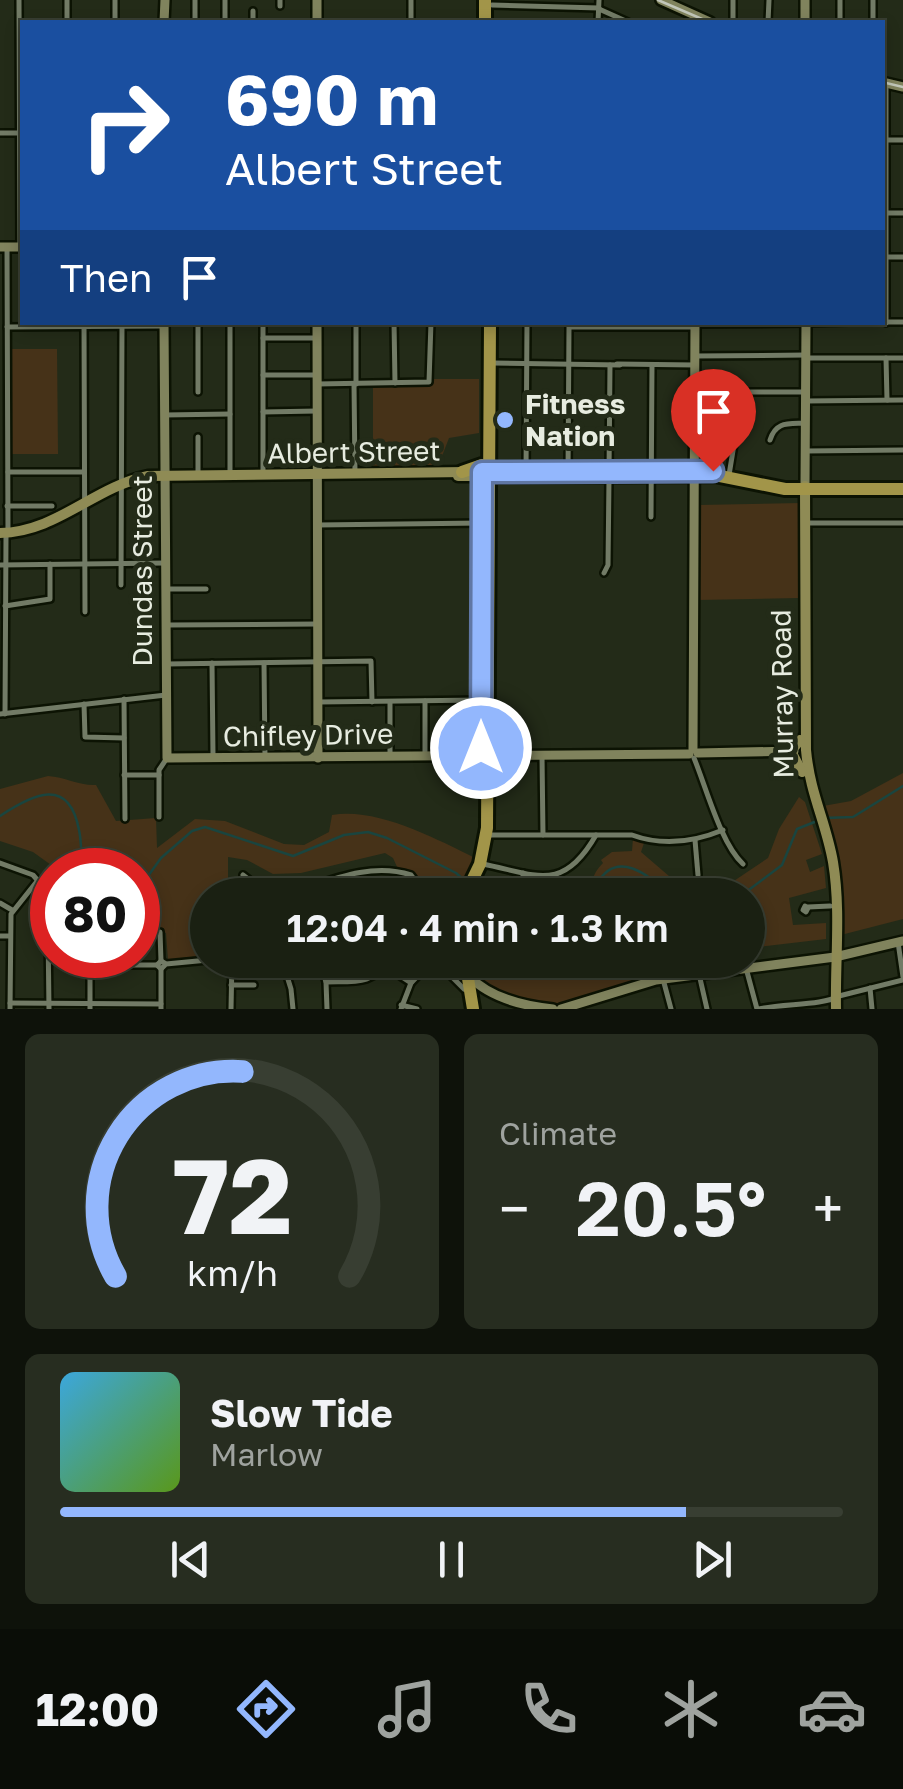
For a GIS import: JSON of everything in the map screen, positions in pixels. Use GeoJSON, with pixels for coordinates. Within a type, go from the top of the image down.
{"type":"FeatureCollection","features":[{"type":"Feature","properties":{"kind":"highway"},"geometry":{"type":"LineString","coordinates":[[486,433],[490,362],[487,325]]}},
{"type":"Feature","properties":{"kind":"highway"},"geometry":{"type":"LineString","coordinates":[[472,878],[486,835],[487,325]]}},
{"type":"Feature","properties":{"kind":"highway"},"geometry":{"type":"LineString","coordinates":[[485,472],[485,561]]}},
{"type":"Feature","properties":{"kind":"highway"},"geometry":{"type":"LineString","coordinates":[[455,473],[694,473],[805,487],[903,486]]}},
{"type":"Feature","properties":{"kind":"highway"},"geometry":{"type":"LineString","coordinates":[[478,866],[484,683]]}},
{"type":"Feature","properties":{"kind":"main road","name":"Albert Street"},"geometry":{"type":"LineString","coordinates":[[3,535],[50,527],[121,485],[164,477],[455,473]]}},
{"type":"Feature","properties":{"kind":"main road","name":"Albert Street"},"geometry":{"type":"LineString","coordinates":[[198,477],[317,475]]}},
{"type":"Feature","properties":{"kind":"main road","name":"Murray Road"},"geometry":{"type":"LineString","coordinates":[[805,487],[799,748],[802,772],[817,817]]}},
{"type":"Feature","properties":{"kind":"main road","name":"Murray Road"},"geometry":{"type":"LineString","coordinates":[[799,748],[817,817]]}},
{"type":"Feature","properties":{"kind":"main road"},"geometry":{"type":"LineString","coordinates":[[817,817],[828,870],[833,957]]}},
{"type":"Feature","properties":{"kind":"main road"},"geometry":{"type":"LineString","coordinates":[[817,817],[834,876],[833,1004]]}},
{"type":"Feature","properties":{"kind":"street"},"geometry":{"type":"LineString","coordinates":[[19,0],[20,28]]}},
{"type":"Feature","properties":{"kind":"street"},"geometry":{"type":"LineString","coordinates":[[660,0],[697,20],[698,0]]}},
{"type":"Feature","properties":{"kind":"street"},"geometry":{"type":"LineString","coordinates":[[491,10],[522,4],[598,6],[624,20]]}},
{"type":"Feature","properties":{"kind":"street"},"geometry":{"type":"LineString","coordinates":[[253,12],[253,20]]}},
{"type":"Feature","properties":{"kind":"street"},"geometry":{"type":"LineString","coordinates":[[903,140],[885,140],[885,213],[903,213]]}},
{"type":"Feature","properties":{"kind":"street"},"geometry":{"type":"LineString","coordinates":[[4,247],[8,506],[3,535],[6,606],[2,714],[166,695]]}},
{"type":"Feature","properties":{"kind":"street"},"geometry":{"type":"LineString","coordinates":[[7,327],[32,325]]}},
{"type":"Feature","properties":{"kind":"street"},"geometry":{"type":"LineString","coordinates":[[84,325],[85,612]]}},
{"type":"Feature","properties":{"kind":"street"},"geometry":{"type":"LineString","coordinates":[[103,325],[143,325]]}},
{"type":"Feature","properties":{"kind":"street","name":"Dundas Street"},"geometry":{"type":"LineString","coordinates":[[159,817],[160,765],[167,758],[164,325]]}},
{"type":"Feature","properties":{"kind":"street"},"geometry":{"type":"LineString","coordinates":[[198,325],[198,392]]}},
{"type":"Feature","properties":{"kind":"street"},"geometry":{"type":"LineString","coordinates":[[230,325],[230,474]]}},
{"type":"Feature","properties":{"kind":"street"},"geometry":{"type":"LineString","coordinates":[[262,325],[263,474]]}},
{"type":"Feature","properties":{"kind":"street"},"geometry":{"type":"LineString","coordinates":[[316,325],[318,758]]}},
{"type":"Feature","properties":{"kind":"street"},"geometry":{"type":"LineString","coordinates":[[348,474],[356,325]]}},
{"type":"Feature","properties":{"kind":"street"},"geometry":{"type":"LineString","coordinates":[[394,325],[395,384]]}},
{"type":"Feature","properties":{"kind":"street"},"geometry":{"type":"LineString","coordinates":[[263,375],[355,384],[423,383],[431,378],[431,325]]}},
{"type":"Feature","properties":{"kind":"street"},"geometry":{"type":"LineString","coordinates":[[521,473],[527,325]]}},
{"type":"Feature","properties":{"kind":"street"},"geometry":{"type":"LineString","coordinates":[[568,474],[569,327],[590,325]]}},
{"type":"Feature","properties":{"kind":"street"},"geometry":{"type":"LineString","coordinates":[[695,325],[694,753],[723,830],[743,864]]}},
{"type":"Feature","properties":{"kind":"street","name":"Murray Road"},"geometry":{"type":"LineString","coordinates":[[805,487],[806,325]]}},
{"type":"Feature","properties":{"kind":"street"},"geometry":{"type":"LineString","coordinates":[[121,585],[122,326]]}},
{"type":"Feature","properties":{"kind":"street"},"geometry":{"type":"LineString","coordinates":[[262,338],[316,338]]}},
{"type":"Feature","properties":{"kind":"street"},"geometry":{"type":"LineString","coordinates":[[490,362],[695,366],[806,357],[903,358]]}},
{"type":"Feature","properties":{"kind":"street"},"geometry":{"type":"LineString","coordinates":[[886,358],[887,401]]}},
{"type":"Feature","properties":{"kind":"street"},"geometry":{"type":"LineString","coordinates":[[651,516],[641,474],[652,365]]}},
{"type":"Feature","properties":{"kind":"street"},"geometry":{"type":"LineString","coordinates":[[604,573],[608,565],[610,366]]}},
{"type":"Feature","properties":{"kind":"street"},"geometry":{"type":"LineString","coordinates":[[695,366],[715,376],[721,392],[903,400]]}},
{"type":"Feature","properties":{"kind":"street"},"geometry":{"type":"LineString","coordinates":[[263,412],[317,411]]}},
{"type":"Feature","properties":{"kind":"street"},"geometry":{"type":"LineString","coordinates":[[164,415],[230,414]]}},
{"type":"Feature","properties":{"kind":"street"},"geometry":{"type":"LineString","coordinates":[[695,424],[737,426],[728,476]]}},
{"type":"Feature","properties":{"kind":"street"},"geometry":{"type":"LineString","coordinates":[[770,440],[773,430],[781,424],[806,424]]}},
{"type":"Feature","properties":{"kind":"street"},"geometry":{"type":"LineString","coordinates":[[198,438],[198,477]]}},
{"type":"Feature","properties":{"kind":"street"},"geometry":{"type":"LineString","coordinates":[[806,451],[903,450]]}},
{"type":"Feature","properties":{"kind":"street"},"geometry":{"type":"LineString","coordinates":[[8,472],[84,472]]}},
{"type":"Feature","properties":{"kind":"street"},"geometry":{"type":"LineString","coordinates":[[8,506],[52,506]]}},
{"type":"Feature","properties":{"kind":"street"},"geometry":{"type":"LineString","coordinates":[[804,523],[903,523]]}},
{"type":"Feature","properties":{"kind":"street"},"geometry":{"type":"LineString","coordinates":[[317,524],[482,524]]}},
{"type":"Feature","properties":{"kind":"street"},"geometry":{"type":"LineString","coordinates":[[3,564],[164,562]]}},
{"type":"Feature","properties":{"kind":"street"},"geometry":{"type":"LineString","coordinates":[[6,606],[50,599],[50,564]]}},
{"type":"Feature","properties":{"kind":"street"},"geometry":{"type":"LineString","coordinates":[[165,590],[206,589]]}},
{"type":"Feature","properties":{"kind":"street"},"geometry":{"type":"LineString","coordinates":[[165,625],[318,624]]}},
{"type":"Feature","properties":{"kind":"street"},"geometry":{"type":"LineString","coordinates":[[166,664],[372,661],[372,702]]}},
{"type":"Feature","properties":{"kind":"street"},"geometry":{"type":"LineString","coordinates":[[264,662],[265,758]]}},
{"type":"Feature","properties":{"kind":"street"},"geometry":{"type":"LineString","coordinates":[[212,664],[213,759]]}},
{"type":"Feature","properties":{"kind":"street"},"geometry":{"type":"LineString","coordinates":[[124,699],[124,819]]}},
{"type":"Feature","properties":{"kind":"street"},"geometry":{"type":"LineString","coordinates":[[318,702],[481,700]]}},
{"type":"Feature","properties":{"kind":"street"},"geometry":{"type":"LineString","coordinates":[[425,701],[426,757]]}},
{"type":"Feature","properties":{"kind":"street"},"geometry":{"type":"LineString","coordinates":[[390,702],[390,757]]}},
{"type":"Feature","properties":{"kind":"street"},"geometry":{"type":"LineString","coordinates":[[84,704],[84,738],[124,738]]}},
{"type":"Feature","properties":{"kind":"street","name":"Chifley Drive"},"geometry":{"type":"LineString","coordinates":[[167,758],[542,756],[799,748]]}},
{"type":"Feature","properties":{"kind":"street"},"geometry":{"type":"LineString","coordinates":[[542,756],[543,835]]}},
{"type":"Feature","properties":{"kind":"street"},"geometry":{"type":"LineString","coordinates":[[124,775],[159,774]]}},
{"type":"Feature","properties":{"kind":"street"},"geometry":{"type":"LineString","coordinates":[[486,835],[632,834],[649,841],[695,840],[723,830]]}},
{"type":"Feature","properties":{"kind":"street"},"geometry":{"type":"LineString","coordinates":[[478,866],[556,876],[596,835]]}},
{"type":"Feature","properties":{"kind":"street"},"geometry":{"type":"LineString","coordinates":[[695,840],[698,876]]}},
{"type":"Feature","properties":{"kind":"street"},"geometry":{"type":"LineString","coordinates":[[0,863],[30,874]]}},
{"type":"Feature","properties":{"kind":"street"},"geometry":{"type":"LineString","coordinates":[[339,878],[383,870],[411,874],[414,878]]}},
{"type":"Feature","properties":{"kind":"street"},"geometry":{"type":"LineString","coordinates":[[523,872],[523,878]]}},
{"type":"Feature","properties":{"kind":"street"},"geometry":{"type":"LineString","coordinates":[[243,875],[247,878]]}},
{"type":"Feature","properties":{"kind":"street"},"geometry":{"type":"LineString","coordinates":[[30,889],[12,910],[10,1006],[161,1007],[160,933]]}},
{"type":"Feature","properties":{"kind":"street"},"geometry":{"type":"LineString","coordinates":[[0,904],[12,910]]}},
{"type":"Feature","properties":{"kind":"street"},"geometry":{"type":"LineString","coordinates":[[808,908],[830,906]]}},
{"type":"Feature","properties":{"kind":"street"},"geometry":{"type":"LineString","coordinates":[[0,936],[10,936]]}},
{"type":"Feature","properties":{"kind":"street"},"geometry":{"type":"LineString","coordinates":[[749,978],[758,1009],[833,1004],[903,978],[900,941],[833,957],[765,966]]}},
{"type":"Feature","properties":{"kind":"street"},"geometry":{"type":"LineString","coordinates":[[161,965],[190,962]]}},
{"type":"Feature","properties":{"kind":"street"},"geometry":{"type":"LineString","coordinates":[[49,978],[49,1006]]}},
{"type":"Feature","properties":{"kind":"street"},"geometry":{"type":"LineString","coordinates":[[90,978],[90,1006]]}},
{"type":"Feature","properties":{"kind":"street"},"geometry":{"type":"LineString","coordinates":[[231,978],[231,1009]]}},
{"type":"Feature","properties":{"kind":"street"},"geometry":{"type":"LineString","coordinates":[[288,978],[292,1009]]}},
{"type":"Feature","properties":{"kind":"street"},"geometry":{"type":"LineString","coordinates":[[325,978],[327,1009]]}},
{"type":"Feature","properties":{"kind":"street"},"geometry":{"type":"LineString","coordinates":[[326,982],[370,978]]}},
{"type":"Feature","properties":{"kind":"street"},"geometry":{"type":"LineString","coordinates":[[405,978],[411,983]]}},
{"type":"Feature","properties":{"kind":"street"},"geometry":{"type":"LineString","coordinates":[[416,978],[401,1007],[418,1009]]}},
{"type":"Feature","properties":{"kind":"street"},"geometry":{"type":"LineString","coordinates":[[561,1009],[594,1005],[670,978]]}},
{"type":"Feature","properties":{"kind":"street"},"geometry":{"type":"LineString","coordinates":[[700,978],[707,1009]]}},
{"type":"Feature","properties":{"kind":"street"},"geometry":{"type":"LineString","coordinates":[[663,979],[671,1009]]}},
{"type":"Feature","properties":{"kind":"street"},"geometry":{"type":"LineString","coordinates":[[231,985],[254,985]]}},
{"type":"Feature","properties":{"kind":"street"},"geometry":{"type":"LineString","coordinates":[[870,988],[872,1009]]}},
{"type":"Feature","properties":{"kind":"street"},"geometry":{"type":"LineString","coordinates":[[469,996],[488,990]]}},
{"type":"Feature","properties":{"kind":"street"},"geometry":{"type":"LineString","coordinates":[[469,996],[488,990],[525,1008],[552,1009]]}},
{"type":"Feature","properties":{"kind":"shaded area"},"geometry":{"type":"Polygon","coordinates":[[[9,349],[57,349],[58,454],[9,454],[9,349]]]}},
{"type":"Feature","properties":{"kind":"shaded area"},"geometry":{"type":"Polygon","coordinates":[[[432,379],[479,379],[479,433],[449,438],[437,469],[373,470],[373,386],[425,385],[432,379]]]}},
{"type":"Feature","properties":{"kind":"shaded area"},"geometry":{"type":"Polygon","coordinates":[[[801,503],[799,598],[698,600],[699,505],[801,503]]]}},
{"type":"Feature","properties":{"kind":"shaded area"},"geometry":{"type":"Polygon","coordinates":[[[903,773],[903,919],[837,936],[823,806],[851,801],[903,773]]]}},
{"type":"Feature","properties":{"kind":"shaded area"},"geometry":{"type":"Polygon","coordinates":[[[48,776],[96,785],[116,821],[156,818],[157,848],[30,851],[0,841],[0,789],[48,776]]]}},
{"type":"Feature","properties":{"kind":"shaded area"},"geometry":{"type":"Polygon","coordinates":[[[799,797],[805,802],[822,854],[806,860],[810,872],[824,866],[826,888],[789,898],[793,925],[826,923],[826,939],[765,946],[765,878],[738,878],[768,858],[779,829],[799,797]]]}},
{"type":"Feature","properties":{"kind":"shaded area"},"geometry":{"type":"Polygon","coordinates":[[[332,815],[367,816],[405,826],[475,858],[467,878],[415,878],[411,872],[398,869],[393,858],[385,853],[301,873],[273,874],[247,860],[228,857],[228,878],[190,878],[190,957],[168,960],[166,933],[160,930],[157,848],[195,819],[225,821],[284,844],[304,845],[329,832],[332,815]]]}},
{"type":"Feature","properties":{"kind":"shaded area"},"geometry":{"type":"Polygon","coordinates":[[[633,838],[644,843],[641,852],[671,878],[593,878],[603,863],[601,860],[612,852],[632,851],[633,838]]]}},
{"type":"Feature","properties":{"kind":"shaded area"},"geometry":{"type":"Polygon","coordinates":[[[475,978],[633,978],[634,982],[559,1005],[498,993],[475,978]]]}},
{"type":"Feature","properties":{"kind":"waterway"},"geometry":{"type":"LineString","coordinates":[[824,818],[853,817],[903,786]]}},
{"type":"Feature","properties":{"kind":"waterway"},"geometry":{"type":"LineString","coordinates":[[0,816],[25,801],[48,794],[58,796],[74,813],[81,848]]}},
{"type":"Feature","properties":{"kind":"waterway"},"geometry":{"type":"LineString","coordinates":[[765,878],[782,865],[797,829],[817,821]]}},
{"type":"Feature","properties":{"kind":"waterway"},"geometry":{"type":"LineString","coordinates":[[160,859],[192,831],[205,827],[293,856],[344,835],[368,832],[387,838],[462,878]]}},
{"type":"Feature","properties":{"kind":"waterway"},"geometry":{"type":"LineString","coordinates":[[602,878],[613,868],[623,867],[649,878]]}},
{"type":"Feature","properties":{"kind":"tram line"},"geometry":{"type":"LineString","coordinates":[[658,0],[704,20]]}},
{"type":"Feature","properties":{"kind":"tram line"},"geometry":{"type":"LineString","coordinates":[[885,83],[903,87]]}},
{"type":"Feature","properties":{"kind":"place","name":"Fitness Nation"},"geometry":{"type":"Point","coordinates":[505,420]}},
{"type":"Feature","properties":{"kind":"route"},"geometry":{"type":"LineString","coordinates":[[481,748],[482,472],[713,471]]}}]}
